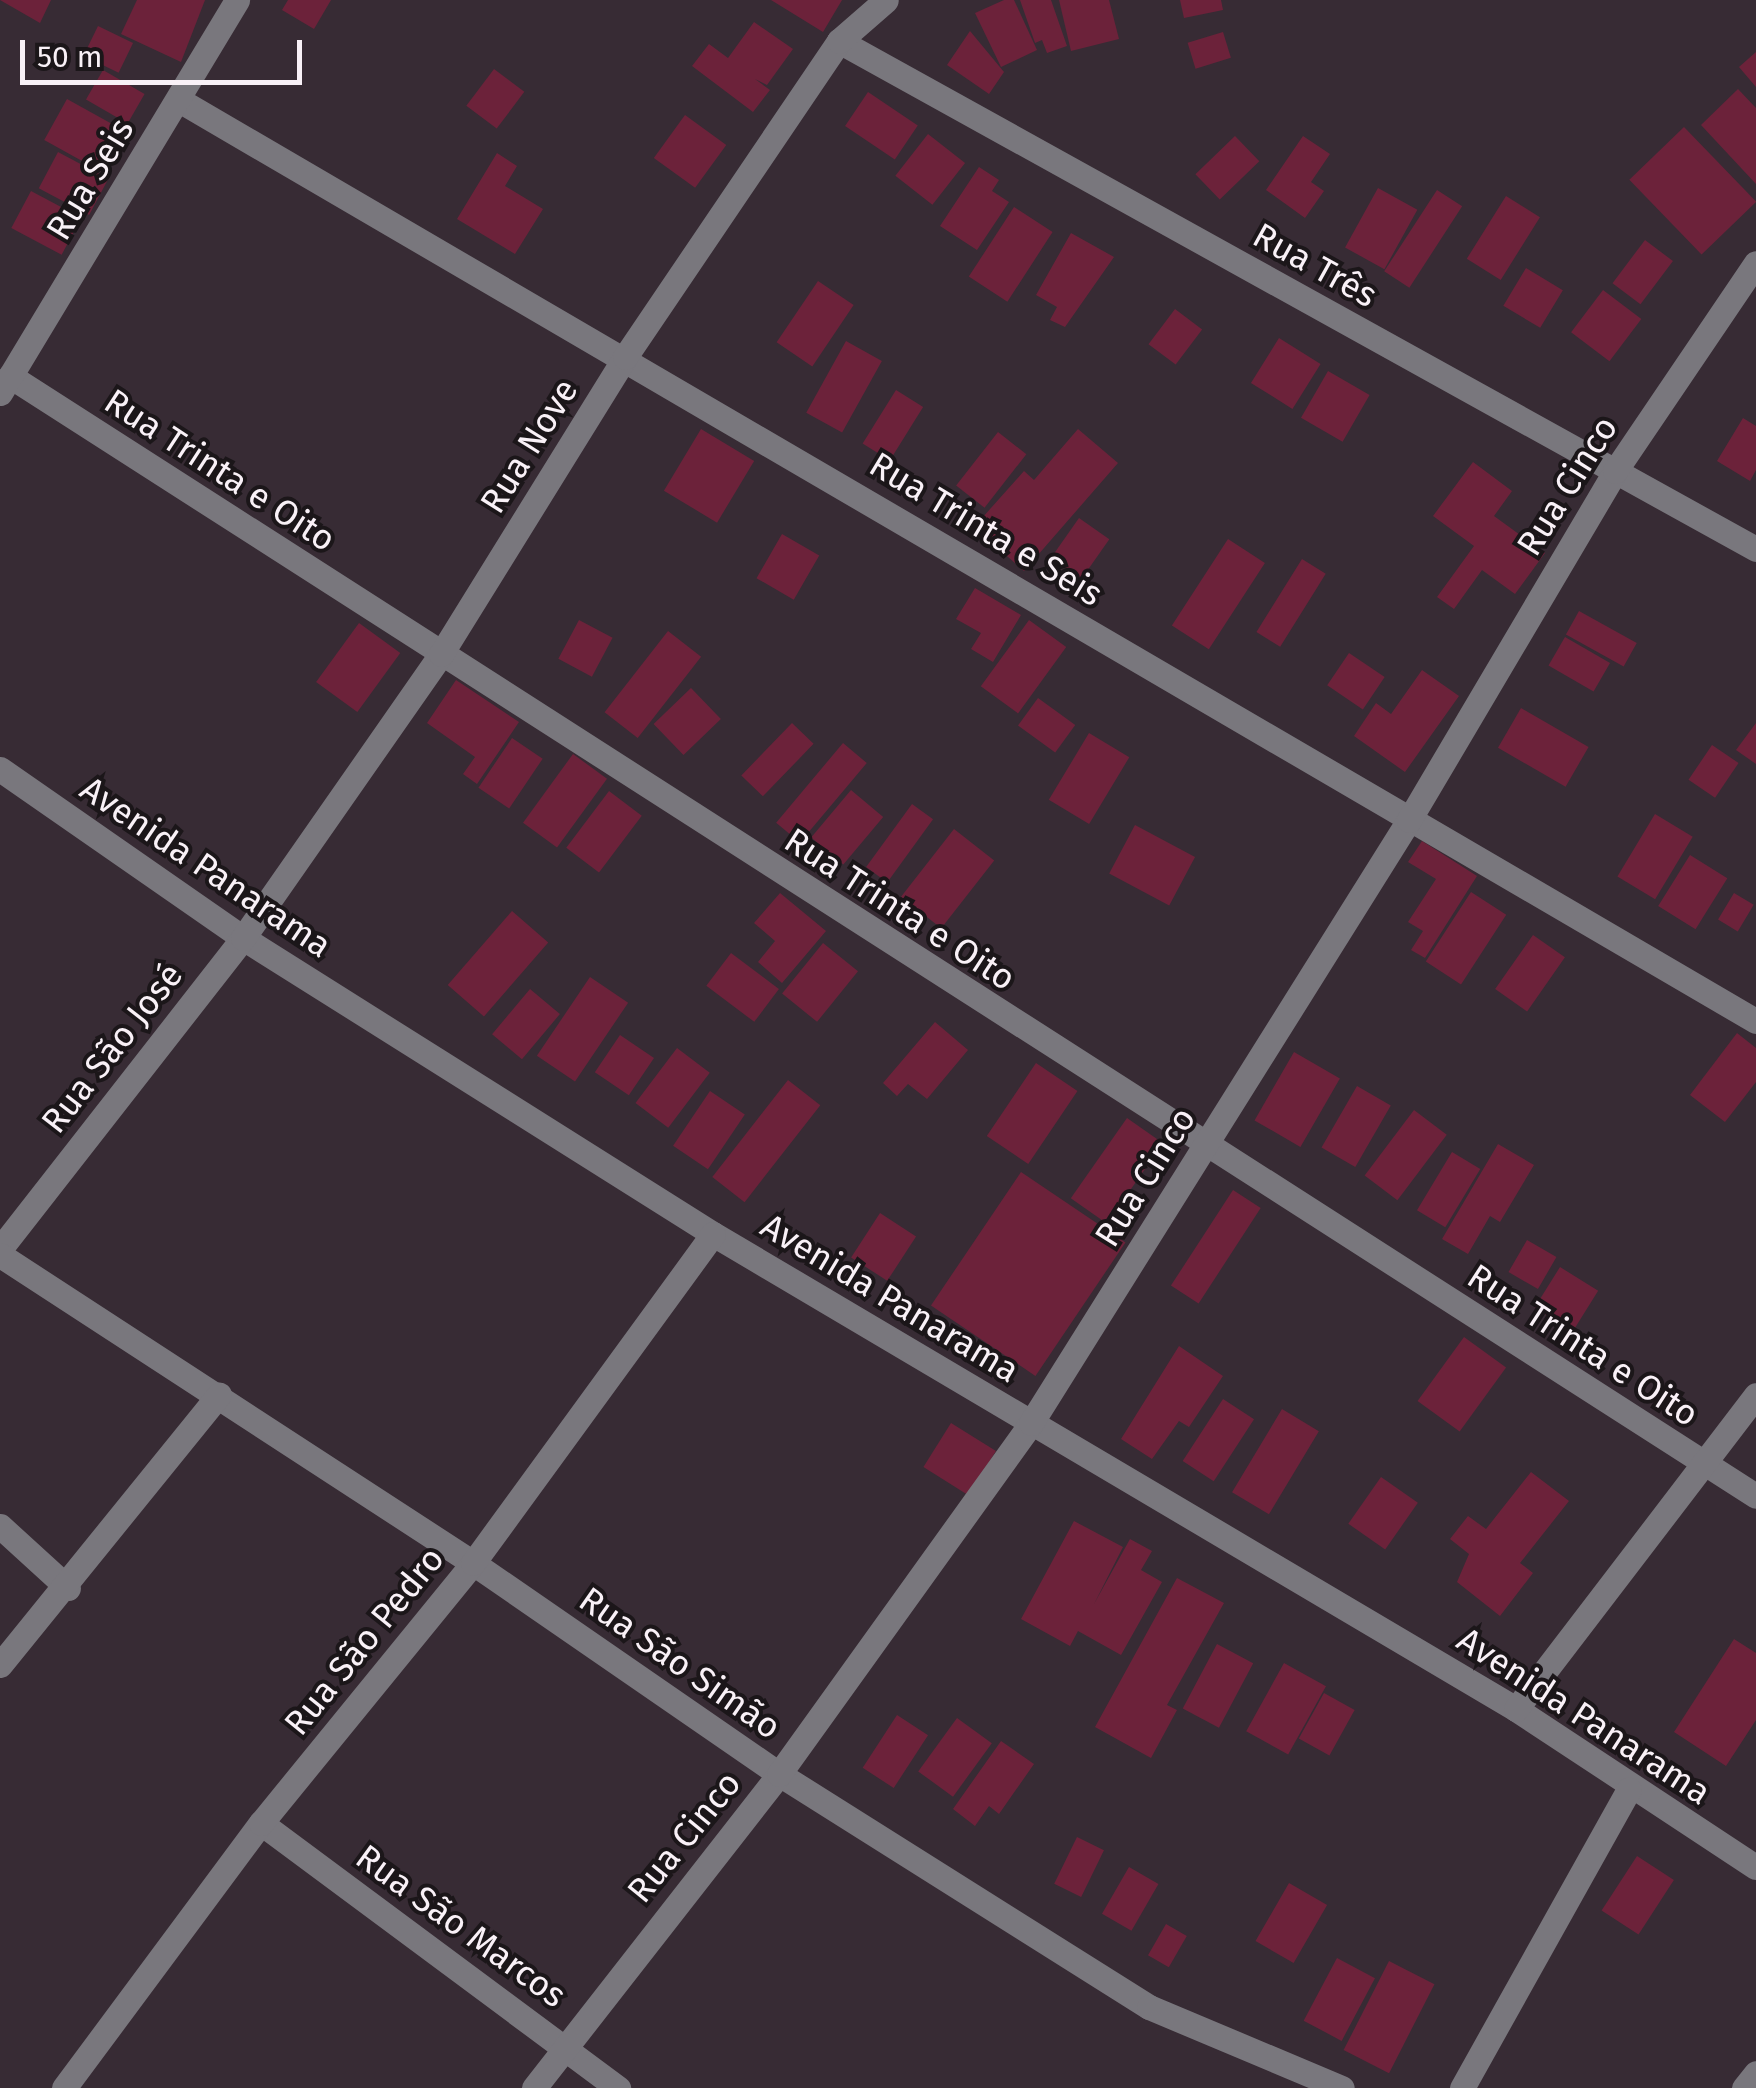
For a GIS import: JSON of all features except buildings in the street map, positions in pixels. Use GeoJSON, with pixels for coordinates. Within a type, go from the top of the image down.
{"type":"FeatureCollection","features":[{"type":"Feature","properties":{"kind":"street","name":"Rua Seis"},"geometry":{"type":"LineString","coordinates":[[5,385],[237,0]]}},
{"type":"Feature","properties":{"kind":"street","name":"Rua Nove"},"geometry":{"type":"LineString","coordinates":[[243,938],[441,654],[625,357],[839,42],[886,0]]}},
{"type":"Feature","properties":{"kind":"street","name":"Rua Três"},"geometry":{"type":"LineString","coordinates":[[839,42],[1756,549]]}},
{"type":"Feature","properties":{"kind":"street","name":"Rua Trinta e Seis"},"geometry":{"type":"LineString","coordinates":[[179,100],[1756,1021]]}},
{"type":"Feature","properties":{"kind":"street","name":"Rua Cinco"},"geometry":{"type":"LineString","coordinates":[[534,2088],[562,2044],[779,1774],[1031,1424],[1409,820],[1615,471],[1756,263]]}},
{"type":"Feature","properties":{"kind":"street","name":"Rua Trinta e Oito"},"geometry":{"type":"LineString","coordinates":[[5,385],[441,654],[1756,1496]]}},
{"type":"Feature","properties":{"kind":"street","name":"Avenida Panarama"},"geometry":{"type":"LineString","coordinates":[[0,769],[243,938],[714,1234],[1516,1709],[1629,1789],[1756,1867]]}},
{"type":"Feature","properties":{"kind":"street","name":"Rua São José"},"geometry":{"type":"LineString","coordinates":[[0,1252],[243,938]]}},
{"type":"Feature","properties":{"kind":"street","name":"Rua São Pedro"},"geometry":{"type":"LineString","coordinates":[[64,2088],[261,1823],[473,1564],[714,1234]]}},
{"type":"Feature","properties":{"kind":"street","name":"Rua São Simão"},"geometry":{"type":"LineString","coordinates":[[0,1252],[473,1564],[779,1774],[1149,2007],[1342,2088]]}},
{"type":"Feature","properties":{"kind":"street"},"geometry":{"type":"LineString","coordinates":[[0,1665],[68,1588],[218,1395]]}},
{"type":"Feature","properties":{"kind":"street"},"geometry":{"type":"LineString","coordinates":[[1516,1709],[1756,1395]]}},
{"type":"Feature","properties":{"kind":"street"},"geometry":{"type":"LineString","coordinates":[[0,1526],[68,1588]]}},
{"type":"Feature","properties":{"kind":"street"},"geometry":{"type":"LineString","coordinates":[[1462,2088],[1629,1789]]}},
{"type":"Feature","properties":{"kind":"street","name":"Rua São Marcos"},"geometry":{"type":"LineString","coordinates":[[261,1823],[618,2088]]}},
{"type":"Feature","properties":{"kind":"street"},"geometry":{"type":"LineString","coordinates":[[1744,2088],[1756,2072]]}}]}
